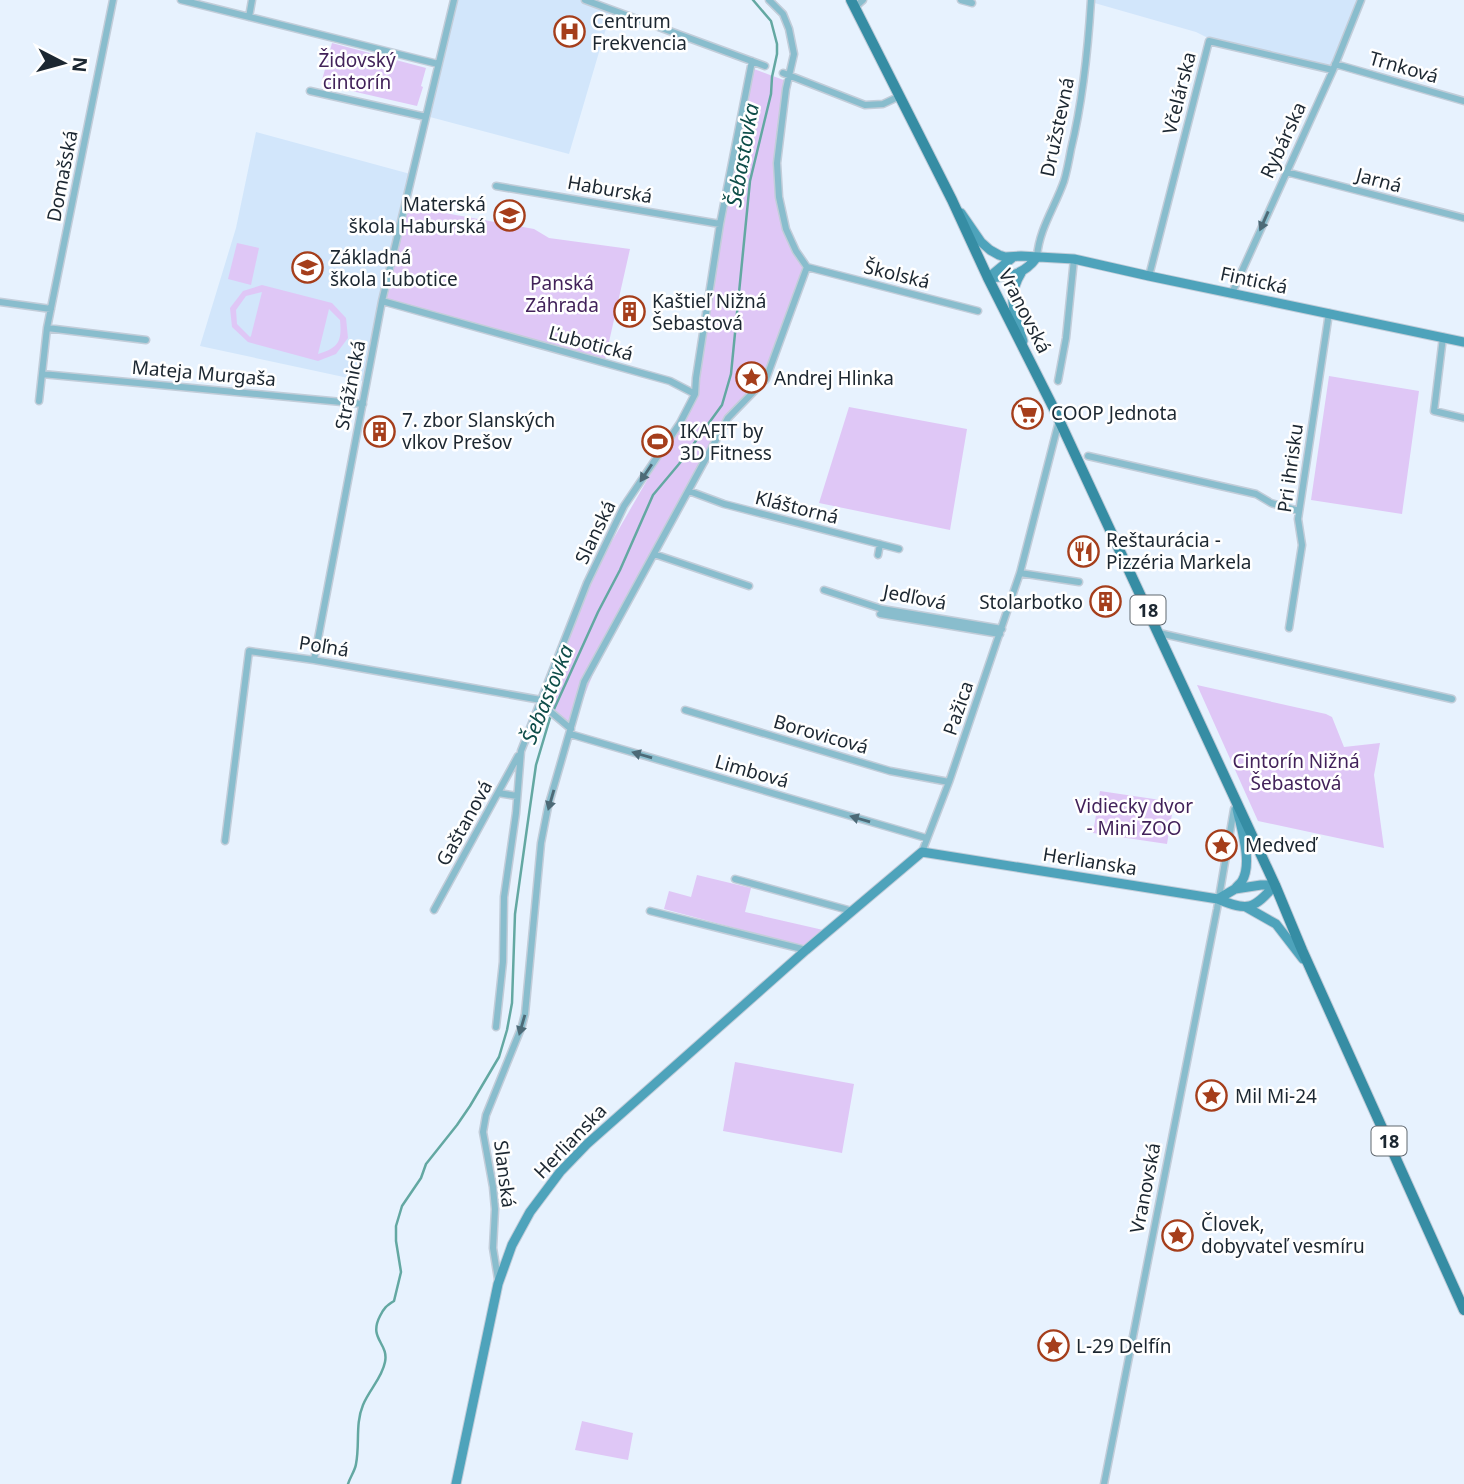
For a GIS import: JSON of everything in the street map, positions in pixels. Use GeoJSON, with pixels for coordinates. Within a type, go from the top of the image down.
{"type":"FeatureCollection","features":[{"type":"Feature","properties":{"kind":"main road","name":"Vranovská"},"geometry":{"type":"LineString","coordinates":[[856,2],[1059,420],[1159,634],[1275,885],[1464,1310]]}},
{"type":"Feature","properties":{"kind":"street","name":"Domašská"},"geometry":{"type":"LineString","coordinates":[[39,401],[47,328],[113,0]]}},
{"type":"Feature","properties":{"kind":"street"},"geometry":{"type":"LineString","coordinates":[[181,0],[438,64]]}},
{"type":"Feature","properties":{"kind":"street"},"geometry":{"type":"LineString","coordinates":[[249,17],[252,0]]}},
{"type":"Feature","properties":{"kind":"street","name":"Strážnická"},"geometry":{"type":"LineString","coordinates":[[314,660],[382,301],[454,0]]}},
{"type":"Feature","properties":{"kind":"street"},"geometry":{"type":"LineString","coordinates":[[584,0],[765,66]]}},
{"type":"Feature","properties":{"kind":"street"},"geometry":{"type":"LineString","coordinates":[[769,0],[783,14],[794,54],[787,74],[777,163],[778,186],[786,229],[807,267]]}},
{"type":"Feature","properties":{"kind":"street"},"geometry":{"type":"LineString","coordinates":[[961,0],[972,3]]}},
{"type":"Feature","properties":{"kind":"street","name":"Družstevná"},"geometry":{"type":"LineString","coordinates":[[1037,257],[1043,230],[1064,180],[1077,124],[1091,0]]}},
{"type":"Feature","properties":{"kind":"street","name":"Rybárska"},"geometry":{"type":"LineString","coordinates":[[1232,293],[1334,67],[1361,0]]}},
{"type":"Feature","properties":{"kind":"street","name":"Včelárska"},"geometry":{"type":"LineString","coordinates":[[1149,276],[1209,41],[1334,67]]}},
{"type":"Feature","properties":{"kind":"street","name":"Slanská"},"geometry":{"type":"LineString","coordinates":[[495,1027],[503,962],[504,897],[521,751],[582,594],[624,506],[680,423],[695,394],[719,224],[752,61]]}},
{"type":"Feature","properties":{"kind":"street","name":"Trnková"},"geometry":{"type":"LineString","coordinates":[[1334,67],[1464,101]]}},
{"type":"Feature","properties":{"kind":"street"},"geometry":{"type":"LineString","coordinates":[[787,74],[865,105],[883,104],[900,96]]}},
{"type":"Feature","properties":{"kind":"street"},"geometry":{"type":"LineString","coordinates":[[310,91],[426,117]]}},
{"type":"Feature","properties":{"kind":"street","name":"Jarná"},"geometry":{"type":"LineString","coordinates":[[1286,172],[1464,218]]}},
{"type":"Feature","properties":{"kind":"street","name":"Haburská"},"geometry":{"type":"LineString","coordinates":[[496,186],[719,224]]}},
{"type":"Feature","properties":{"kind":"street","name":"Fintická"},"geometry":{"type":"LineString","coordinates":[[952,200],[981,242],[999,255],[1074,259],[1464,342]]}},
{"type":"Feature","properties":{"kind":"street"},"geometry":{"type":"LineString","coordinates":[[988,278],[1014,257]]}},
{"type":"Feature","properties":{"kind":"street"},"geometry":{"type":"LineString","coordinates":[[988,278],[1006,278],[1021,273],[1037,257]]}},
{"type":"Feature","properties":{"kind":"street"},"geometry":{"type":"LineString","coordinates":[[1058,381],[1066,338],[1074,259]]}},
{"type":"Feature","properties":{"kind":"street","name":"Slanská"},"geometry":{"type":"LineString","coordinates":[[498,1284],[493,1244],[493,1187],[483,1132],[486,1115],[525,1014],[541,843],[548,807],[584,682],[728,418],[766,379],[807,267]]}},
{"type":"Feature","properties":{"kind":"street","name":"Školská"},"geometry":{"type":"LineString","coordinates":[[807,267],[978,311]]}},
{"type":"Feature","properties":{"kind":"street"},"geometry":{"type":"LineString","coordinates":[[1021,273],[1013,288],[1012,301],[1028,356]]}},
{"type":"Feature","properties":{"kind":"street","name":"Ľubotická"},"geometry":{"type":"LineString","coordinates":[[382,301],[670,381],[695,394]]}},
{"type":"Feature","properties":{"kind":"street"},"geometry":{"type":"LineString","coordinates":[[0,302],[51,309]]}},
{"type":"Feature","properties":{"kind":"street","name":"Pri ihrisku"},"geometry":{"type":"LineString","coordinates":[[1289,628],[1301,545],[1299,511],[1329,313]]}},
{"type":"Feature","properties":{"kind":"street"},"geometry":{"type":"LineString","coordinates":[[47,328],[146,340]]}},
{"type":"Feature","properties":{"kind":"street"},"geometry":{"type":"LineString","coordinates":[[1443,337],[1434,411],[1464,418]]}},
{"type":"Feature","properties":{"kind":"street","name":"Mateja Murgaša"},"geometry":{"type":"LineString","coordinates":[[42,374],[363,404]]}},
{"type":"Feature","properties":{"kind":"street","name":"Pažica"},"geometry":{"type":"LineString","coordinates":[[922,852],[949,782],[1020,573],[1059,420]]}},
{"type":"Feature","properties":{"kind":"street"},"geometry":{"type":"LineString","coordinates":[[1088,456],[1256,494],[1271,503],[1299,511]]}},
{"type":"Feature","properties":{"kind":"street","name":"Kláštorná"},"geometry":{"type":"LineString","coordinates":[[689,491],[724,504],[900,548]]}},
{"type":"Feature","properties":{"kind":"street"},"geometry":{"type":"LineString","coordinates":[[878,555],[880,544]]}},
{"type":"Feature","properties":{"kind":"street"},"geometry":{"type":"LineString","coordinates":[[654,554],[749,586]]}},
{"type":"Feature","properties":{"kind":"street"},"geometry":{"type":"LineString","coordinates":[[1020,573],[1079,582]]}},
{"type":"Feature","properties":{"kind":"street","name":"Jedľová"},"geometry":{"type":"LineString","coordinates":[[824,590],[883,609],[1001,631]]}},
{"type":"Feature","properties":{"kind":"street","name":"Jedľová"},"geometry":{"type":"LineString","coordinates":[[880,614],[1001,631]]}},
{"type":"Feature","properties":{"kind":"street"},"geometry":{"type":"LineString","coordinates":[[1159,634],[1452,699]]}},
{"type":"Feature","properties":{"kind":"street","name":"Poľná"},"geometry":{"type":"LineString","coordinates":[[225,841],[249,650],[541,700]]}},
{"type":"Feature","properties":{"kind":"street"},"geometry":{"type":"LineString","coordinates":[[541,700],[546,708],[564,722],[570,732]]}},
{"type":"Feature","properties":{"kind":"street","name":"Borovicová"},"geometry":{"type":"LineString","coordinates":[[685,710],[890,771],[949,782]]}},
{"type":"Feature","properties":{"kind":"street","name":"Limbová"},"geometry":{"type":"LineString","coordinates":[[570,732],[926,838]]}},
{"type":"Feature","properties":{"kind":"street","name":"Gaštanová"},"geometry":{"type":"LineString","coordinates":[[434,910],[521,751]]}},
{"type":"Feature","properties":{"kind":"street"},"geometry":{"type":"LineString","coordinates":[[498,793],[517,796]]}},
{"type":"Feature","properties":{"kind":"street"},"geometry":{"type":"LineString","coordinates":[[1218,899],[1234,889],[1244,877],[1247,854],[1236,800]]}},
{"type":"Feature","properties":{"kind":"street","name":"Vranovská"},"geometry":{"type":"LineString","coordinates":[[1104,1484],[1236,800]]}},
{"type":"Feature","properties":{"kind":"street","name":"Herlianska"},"geometry":{"type":"LineString","coordinates":[[456,1484],[498,1284],[511,1247],[530,1212],[560,1172],[587,1144],[806,950],[922,852],[1218,899],[1246,907],[1271,920],[1281,929],[1313,972]]}},
{"type":"Feature","properties":{"kind":"street"},"geometry":{"type":"LineString","coordinates":[[735,879],[852,911]]}},
{"type":"Feature","properties":{"kind":"street"},"geometry":{"type":"LineString","coordinates":[[1234,889],[1275,885]]}},
{"type":"Feature","properties":{"kind":"street"},"geometry":{"type":"LineString","coordinates":[[1246,907],[1262,900],[1275,885]]}},
{"type":"Feature","properties":{"kind":"street"},"geometry":{"type":"LineString","coordinates":[[650,911],[806,950]]}},
{"type":"Feature","properties":{"kind":"street"},"geometry":{"type":"LineString","coordinates":[[493,1244],[511,1247]]}},
{"type":"Feature","properties":{"kind":"shaded area"},"geometry":{"type":"Polygon","coordinates":[[[456,0],[591,0],[612,8],[569,154],[430,117],[456,0]]]}},
{"type":"Feature","properties":{"kind":"shaded area"},"geometry":{"type":"Polygon","coordinates":[[[1091,0],[1364,0],[1335,68],[1212,40],[1196,32],[1091,0]]]}},
{"type":"Feature","properties":{"kind":"shaded area","name":"Základná škola Ľubotice"},"geometry":{"type":"Polygon","coordinates":[[[256,132],[414,175],[367,382],[200,346],[236,228],[256,132]]]}},
{"type":"Feature","properties":{"kind":"green space","name":"Židovský cintorín"},"geometry":{"type":"Polygon","coordinates":[[[332,43],[426,68],[417,106],[321,84],[332,43]]]}},
{"type":"Feature","properties":{"kind":"green space"},"geometry":{"type":"Polygon","coordinates":[[[754,69],[789,82],[785,95],[781,144],[780,196],[786,226],[809,269],[773,363],[758,388],[728,418],[603,649],[572,727],[542,703],[597,567],[695,397],[720,227],[754,69]]]}},
{"type":"Feature","properties":{"kind":"green space","name":"Panská Záhrada"},"geometry":{"type":"Polygon","coordinates":[[[406,206],[534,229],[549,238],[630,249],[604,364],[382,301],[406,206]]]}},
{"type":"Feature","properties":{"kind":"green space"},"geometry":{"type":"Polygon","coordinates":[[[237,243],[259,248],[251,285],[228,279],[237,243]]]}},
{"type":"Feature","properties":{"kind":"green space"},"geometry":{"type":"Polygon","coordinates":[[[262,285],[332,303],[346,318],[348,338],[336,354],[318,361],[248,342],[232,327],[230,308],[243,291],[262,285]],[[262,292],[246,296],[236,310],[237,324],[250,337],[251,336],[262,292]],[[329,309],[318,354],[338,343],[340,320],[329,309]]]}},
{"type":"Feature","properties":{"kind":"green space"},"geometry":{"type":"Polygon","coordinates":[[[1329,376],[1419,391],[1402,514],[1311,500],[1329,376]]]}},
{"type":"Feature","properties":{"kind":"green space"},"geometry":{"type":"Polygon","coordinates":[[[849,407],[967,429],[950,530],[819,503],[849,407]]]}},
{"type":"Feature","properties":{"kind":"green space","name":"Cintorín Nižná Šebastová"},"geometry":{"type":"Polygon","coordinates":[[[1197,685],[1326,714],[1332,717],[1344,747],[1380,743],[1374,775],[1384,848],[1258,821],[1197,685]]]}},
{"type":"Feature","properties":{"kind":"green space","name":"Vidiecky dvor - Mini ZOO"},"geometry":{"type":"Polygon","coordinates":[[[1100,791],[1174,802],[1167,844],[1093,833],[1100,791]]]}},
{"type":"Feature","properties":{"kind":"green space"},"geometry":{"type":"Polygon","coordinates":[[[697,875],[751,888],[745,912],[832,932],[814,949],[664,909],[669,891],[691,897],[697,875]]]}},
{"type":"Feature","properties":{"kind":"green space"},"geometry":{"type":"Polygon","coordinates":[[[735,1062],[854,1084],[842,1153],[723,1131],[735,1062]]]}},
{"type":"Feature","properties":{"kind":"green space"},"geometry":{"type":"Polygon","coordinates":[[[582,1421],[633,1433],[628,1460],[575,1450],[582,1421]]]}},
{"type":"Feature","properties":{"kind":"waterway","name":"Šebastovka"},"geometry":{"type":"LineString","coordinates":[[348,1484],[356,1464],[361,1412],[385,1362],[384,1350],[376,1330],[384,1309],[394,1301],[401,1272],[396,1226],[402,1206],[421,1178],[426,1164],[470,1106],[499,1057],[507,1030],[512,1003],[515,914],[536,765],[550,718],[653,495],[722,405],[731,374],[750,181],[771,94],[777,54],[771,21],[753,0]]}},
{"type":"Feature","properties":{"kind":"place","name":"Centrum Frekvencia"},"geometry":{"type":"Point","coordinates":[569,32]}},
{"type":"Feature","properties":{"kind":"place","name":"Materská škola Haburská"},"geometry":{"type":"Point","coordinates":[509,215]}},
{"type":"Feature","properties":{"kind":"place","name":"Základná škola Ľubotice"},"geometry":{"type":"Point","coordinates":[307,268]}},
{"type":"Feature","properties":{"kind":"place","name":"Kaštieľ Nižná Šebastová"},"geometry":{"type":"Point","coordinates":[629,312]}},
{"type":"Feature","properties":{"kind":"place","name":"Andrej Hlinka"},"geometry":{"type":"Point","coordinates":[751,378]}},
{"type":"Feature","properties":{"kind":"place","name":"COOP Jednota"},"geometry":{"type":"Point","coordinates":[1028,413]}},
{"type":"Feature","properties":{"kind":"place","name":"7. zbor Slanských vlkov Prešov"},"geometry":{"type":"Point","coordinates":[379,431]}},
{"type":"Feature","properties":{"kind":"place","name":"IKAFIT by 3D Fitness"},"geometry":{"type":"Point","coordinates":[657,442]}},
{"type":"Feature","properties":{"kind":"place","name":"Reštaurácia - Pizzéria Markela"},"geometry":{"type":"Point","coordinates":[1083,551]}},
{"type":"Feature","properties":{"kind":"place","name":"Stolarbotko"},"geometry":{"type":"Point","coordinates":[1106,602]}},
{"type":"Feature","properties":{"kind":"place","name":"Medveď"},"geometry":{"type":"Point","coordinates":[1222,845]}},
{"type":"Feature","properties":{"kind":"place","name":"Mil Mi-24"},"geometry":{"type":"Point","coordinates":[1212,1096]}},
{"type":"Feature","properties":{"kind":"place","name":"Človek, dobyvateľ vesmíru"},"geometry":{"type":"Point","coordinates":[1178,1235]}},
{"type":"Feature","properties":{"kind":"place","name":"L-29 Delfín"},"geometry":{"type":"Point","coordinates":[1053,1346]}}]}
